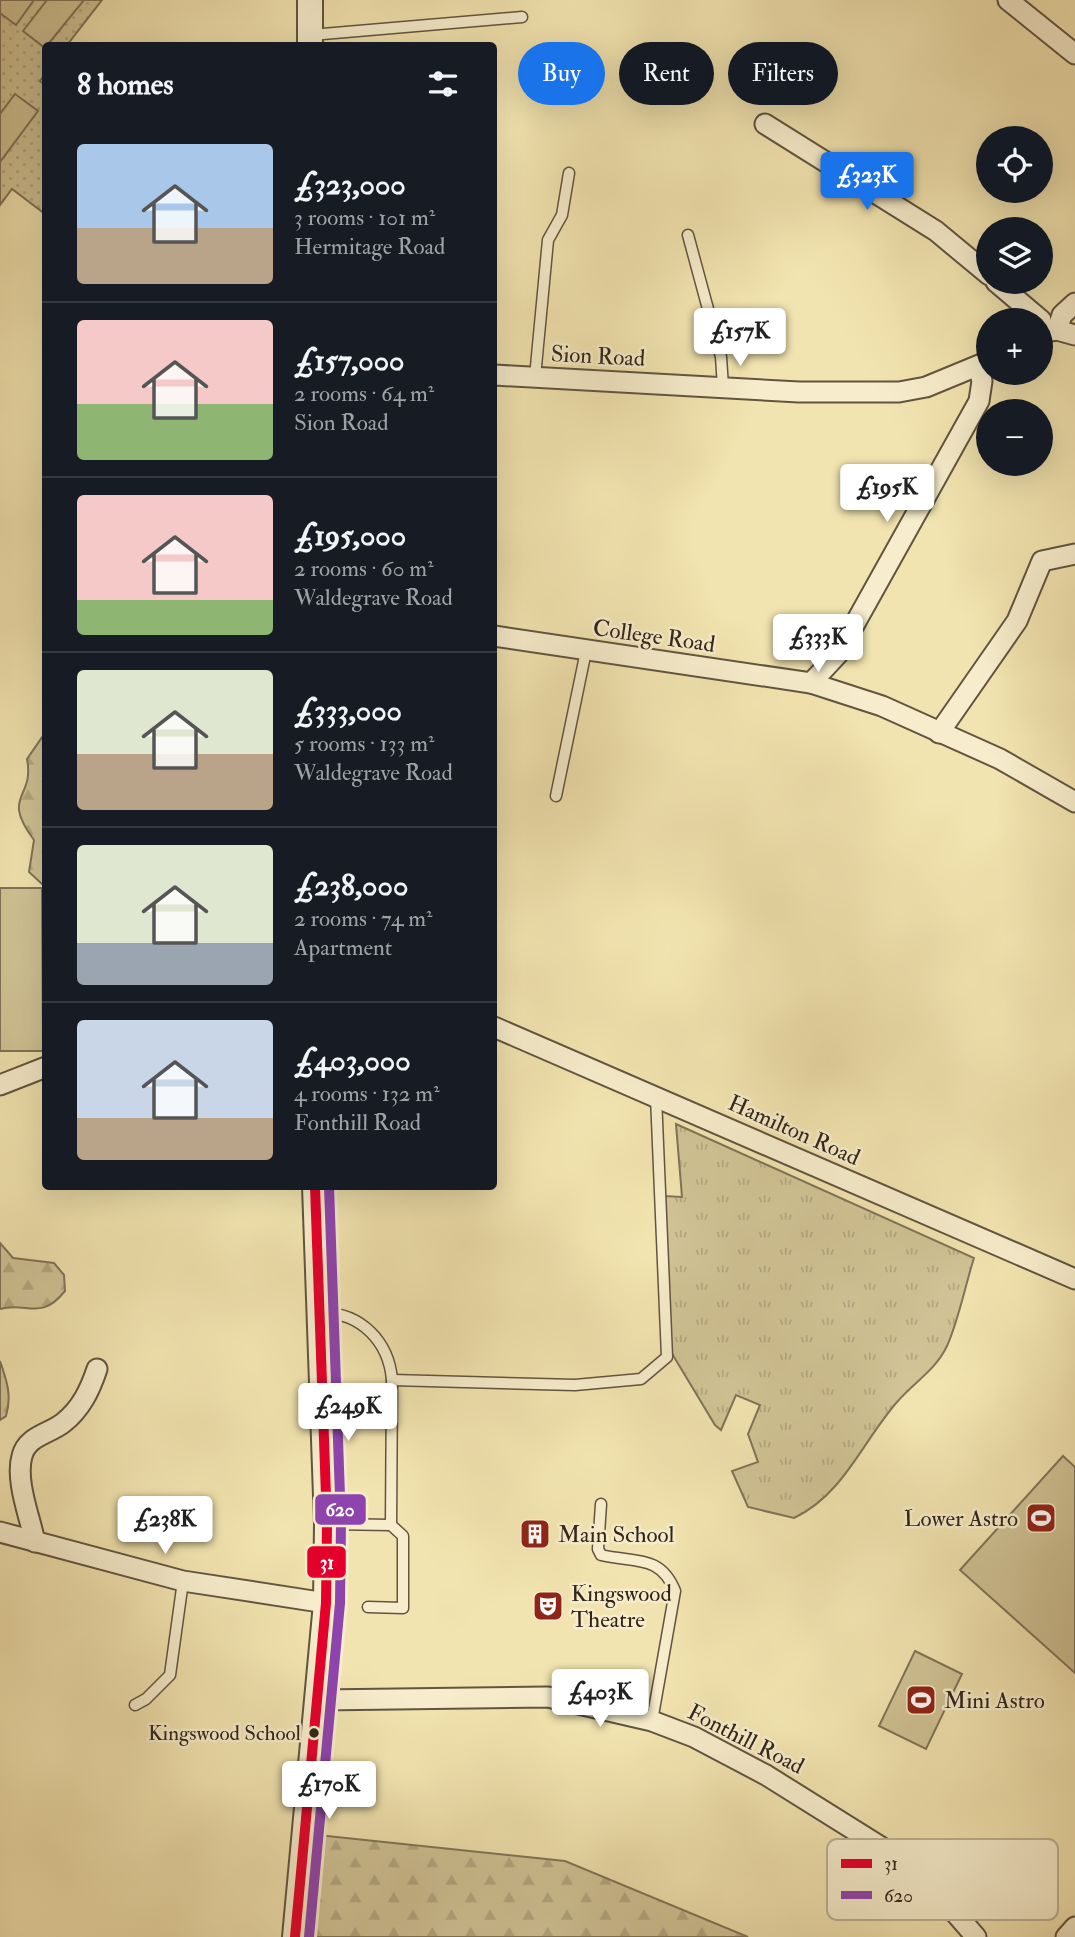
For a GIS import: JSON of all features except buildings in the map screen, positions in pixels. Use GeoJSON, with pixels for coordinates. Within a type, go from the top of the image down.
{"type":"FeatureCollection","features":[{"type":"Feature","properties":{"kind":"street"},"geometry":{"type":"LineString","coordinates":[[310,0],[310,40]]}},
{"type":"Feature","properties":{"kind":"street"},"geometry":{"type":"LineString","coordinates":[[1008,0],[1075,54]]}},
{"type":"Feature","properties":{"kind":"street"},"geometry":{"type":"LineString","coordinates":[[765,124],[936,231],[976,264]]}},
{"type":"Feature","properties":{"kind":"street"},"geometry":{"type":"LineString","coordinates":[[1010,294],[1027,308]]}},
{"type":"Feature","properties":{"kind":"street"},"geometry":{"type":"LineString","coordinates":[[1053,326],[1075,303]]}},
{"type":"Feature","properties":{"kind":"street","name":"Sion Road"},"geometry":{"type":"LineString","coordinates":[[497,374],[723,387],[899,392],[926,387],[976,367]]}},
{"type":"Feature","properties":{"kind":"street"},"geometry":{"type":"LineString","coordinates":[[811,683],[838,654],[979,401],[981,385]]}},
{"type":"Feature","properties":{"kind":"street"},"geometry":{"type":"LineString","coordinates":[[939,733],[1017,621],[1042,561],[1075,554]]}},
{"type":"Feature","properties":{"kind":"street","name":"College Road"},"geometry":{"type":"LineString","coordinates":[[497,636],[811,683],[839,691],[883,706],[1000,759],[1075,802]]}},
{"type":"Feature","properties":{"kind":"street"},"geometry":{"type":"LineString","coordinates":[[838,654],[839,691]]}},
{"type":"Feature","properties":{"kind":"street","name":"Hamilton Road"},"geometry":{"type":"LineString","coordinates":[[497,1028],[1075,1279]]}},
{"type":"Feature","properties":{"kind":"street"},"geometry":{"type":"LineString","coordinates":[[0,1085],[42,1069]]}},
{"type":"Feature","properties":{"kind":"street"},"geometry":{"type":"LineString","coordinates":[[295,1937],[320,1700],[326,1602],[327,1524],[315,1190]]}},
{"type":"Feature","properties":{"kind":"street"},"geometry":{"type":"LineString","coordinates":[[35,1542],[21,1474],[22,1456],[27,1445],[45,1431],[61,1425],[75,1412],[89,1392],[97,1369]]}},
{"type":"Feature","properties":{"kind":"street"},"geometry":{"type":"LineString","coordinates":[[0,1532],[183,1581],[326,1602]]}},
{"type":"Feature","properties":{"kind":"street","name":"Fonthill Road"},"geometry":{"type":"LineString","coordinates":[[320,1700],[548,1697],[652,1721],[694,1737],[766,1775],[868,1839]]}},
{"type":"Feature","properties":{"kind":"street","name":"Fonthill Road"},"geometry":{"type":"LineString","coordinates":[[961,1920],[976,1937]]}},
{"type":"Feature","properties":{"kind":"street"},"geometry":{"type":"LineString","coordinates":[[1066,1937],[1075,1927]]}},
{"type":"Feature","properties":{"kind":"lane"},"geometry":{"type":"LineString","coordinates":[[310,40],[522,17]]}},
{"type":"Feature","properties":{"kind":"lane"},"geometry":{"type":"LineString","coordinates":[[535,377],[548,240],[562,215],[569,173]]}},
{"type":"Feature","properties":{"kind":"lane"},"geometry":{"type":"LineString","coordinates":[[688,235],[721,357],[723,387]]}},
{"type":"Feature","properties":{"kind":"lane"},"geometry":{"type":"LineString","coordinates":[[555,796],[586,651]]}},
{"type":"Feature","properties":{"kind":"lane"},"geometry":{"type":"LineString","coordinates":[[393,1380],[575,1385],[641,1379],[667,1357],[656,1097]]}},
{"type":"Feature","properties":{"kind":"lane"},"geometry":{"type":"LineString","coordinates":[[321,1313],[341,1313],[372,1333],[391,1359],[391,1525]]}},
{"type":"Feature","properties":{"kind":"lane"},"geometry":{"type":"LineString","coordinates":[[601,1504],[598,1549],[601,1555],[656,1565],[668,1575],[675,1591],[652,1721]]}},
{"type":"Feature","properties":{"kind":"lane"},"geometry":{"type":"LineString","coordinates":[[327,1524],[391,1525],[403,1536],[403,1608],[368,1607]]}},
{"type":"Feature","properties":{"kind":"lane"},"geometry":{"type":"LineString","coordinates":[[135,1705],[146,1699],[170,1675],[183,1581]]}},
{"type":"Feature","properties":{"kind":"green space"},"geometry":{"type":"Polygon","coordinates":[[[0,0],[102,0],[69,42],[42,42],[42,212],[12,189],[0,205],[0,0]]]}},
{"type":"Feature","properties":{"kind":"green space"},"geometry":{"type":"Polygon","coordinates":[[[0,0],[34,0],[16,25],[0,13],[0,0]]]}},
{"type":"Feature","properties":{"kind":"green space"},"geometry":{"type":"Polygon","coordinates":[[[47,0],[84,0],[50,42],[42,42],[42,46],[23,31],[47,0]]]}},
{"type":"Feature","properties":{"kind":"green space"},"geometry":{"type":"Polygon","coordinates":[[[15,94],[38,111],[0,162],[0,114],[15,94]]]}},
{"type":"Feature","properties":{"kind":"green space"},"geometry":{"type":"Polygon","coordinates":[[[42,737],[42,884],[29,872],[34,840],[20,814],[19,805],[27,782],[27,759],[42,737]]]}},
{"type":"Feature","properties":{"kind":"green space"},"geometry":{"type":"Polygon","coordinates":[[[0,888],[42,888],[42,1051],[0,1051],[0,888]]]}},
{"type":"Feature","properties":{"kind":"green space"},"geometry":{"type":"Polygon","coordinates":[[[676,1124],[974,1258],[955,1325],[942,1355],[897,1402],[839,1481],[811,1508],[794,1518],[748,1507],[732,1471],[758,1462],[748,1434],[760,1405],[736,1395],[721,1430],[715,1425],[671,1352],[665,1196],[682,1197],[676,1124]]]}},
{"type":"Feature","properties":{"kind":"green space"},"geometry":{"type":"Polygon","coordinates":[[[0,1243],[13,1258],[54,1263],[64,1275],[65,1291],[48,1306],[41,1308],[0,1309],[0,1243]]]}},
{"type":"Feature","properties":{"kind":"green space"},"geometry":{"type":"Polygon","coordinates":[[[0,1361],[9,1395],[6,1416],[0,1420],[0,1361]]]}},
{"type":"Feature","properties":{"kind":"green space","name":"Lower Astro"},"geometry":{"type":"Polygon","coordinates":[[[1063,1456],[1075,1467],[1075,1673],[960,1570],[1063,1456]]]}},
{"type":"Feature","properties":{"kind":"green space","name":"Mini Astro"},"geometry":{"type":"Polygon","coordinates":[[[915,1651],[962,1674],[926,1749],[879,1726],[915,1651]]]}},
{"type":"Feature","properties":{"kind":"green space"},"geometry":{"type":"Polygon","coordinates":[[[308,1834],[565,1861],[748,1937],[304,1937],[308,1834]]]}},
{"type":"Feature","properties":{"kind":"transit line","name":"31"},"geometry":{"type":"LineString","coordinates":[[295,1937],[326,1603],[327,1524],[315,1190]]}},
{"type":"Feature","properties":{"kind":"transit line","name":"620"},"geometry":{"type":"LineString","coordinates":[[309,1937],[340,1603],[341,1524],[329,1190]]}},
{"type":"Feature","properties":{"kind":"place","name":"Lower Astro"},"geometry":{"type":"Point","coordinates":[1041,1518]}},
{"type":"Feature","properties":{"kind":"place","name":"Main School"},"geometry":{"type":"Point","coordinates":[535,1534]}},
{"type":"Feature","properties":{"kind":"place","name":"Kingswood Theatre"},"geometry":{"type":"Point","coordinates":[548,1606]}},
{"type":"Feature","properties":{"kind":"place","name":"Mini Astro"},"geometry":{"type":"Point","coordinates":[921,1700]}},
{"type":"Feature","properties":{"kind":"place","name":"Kingswood School"},"geometry":{"type":"Point","coordinates":[314,1733]}}]}
